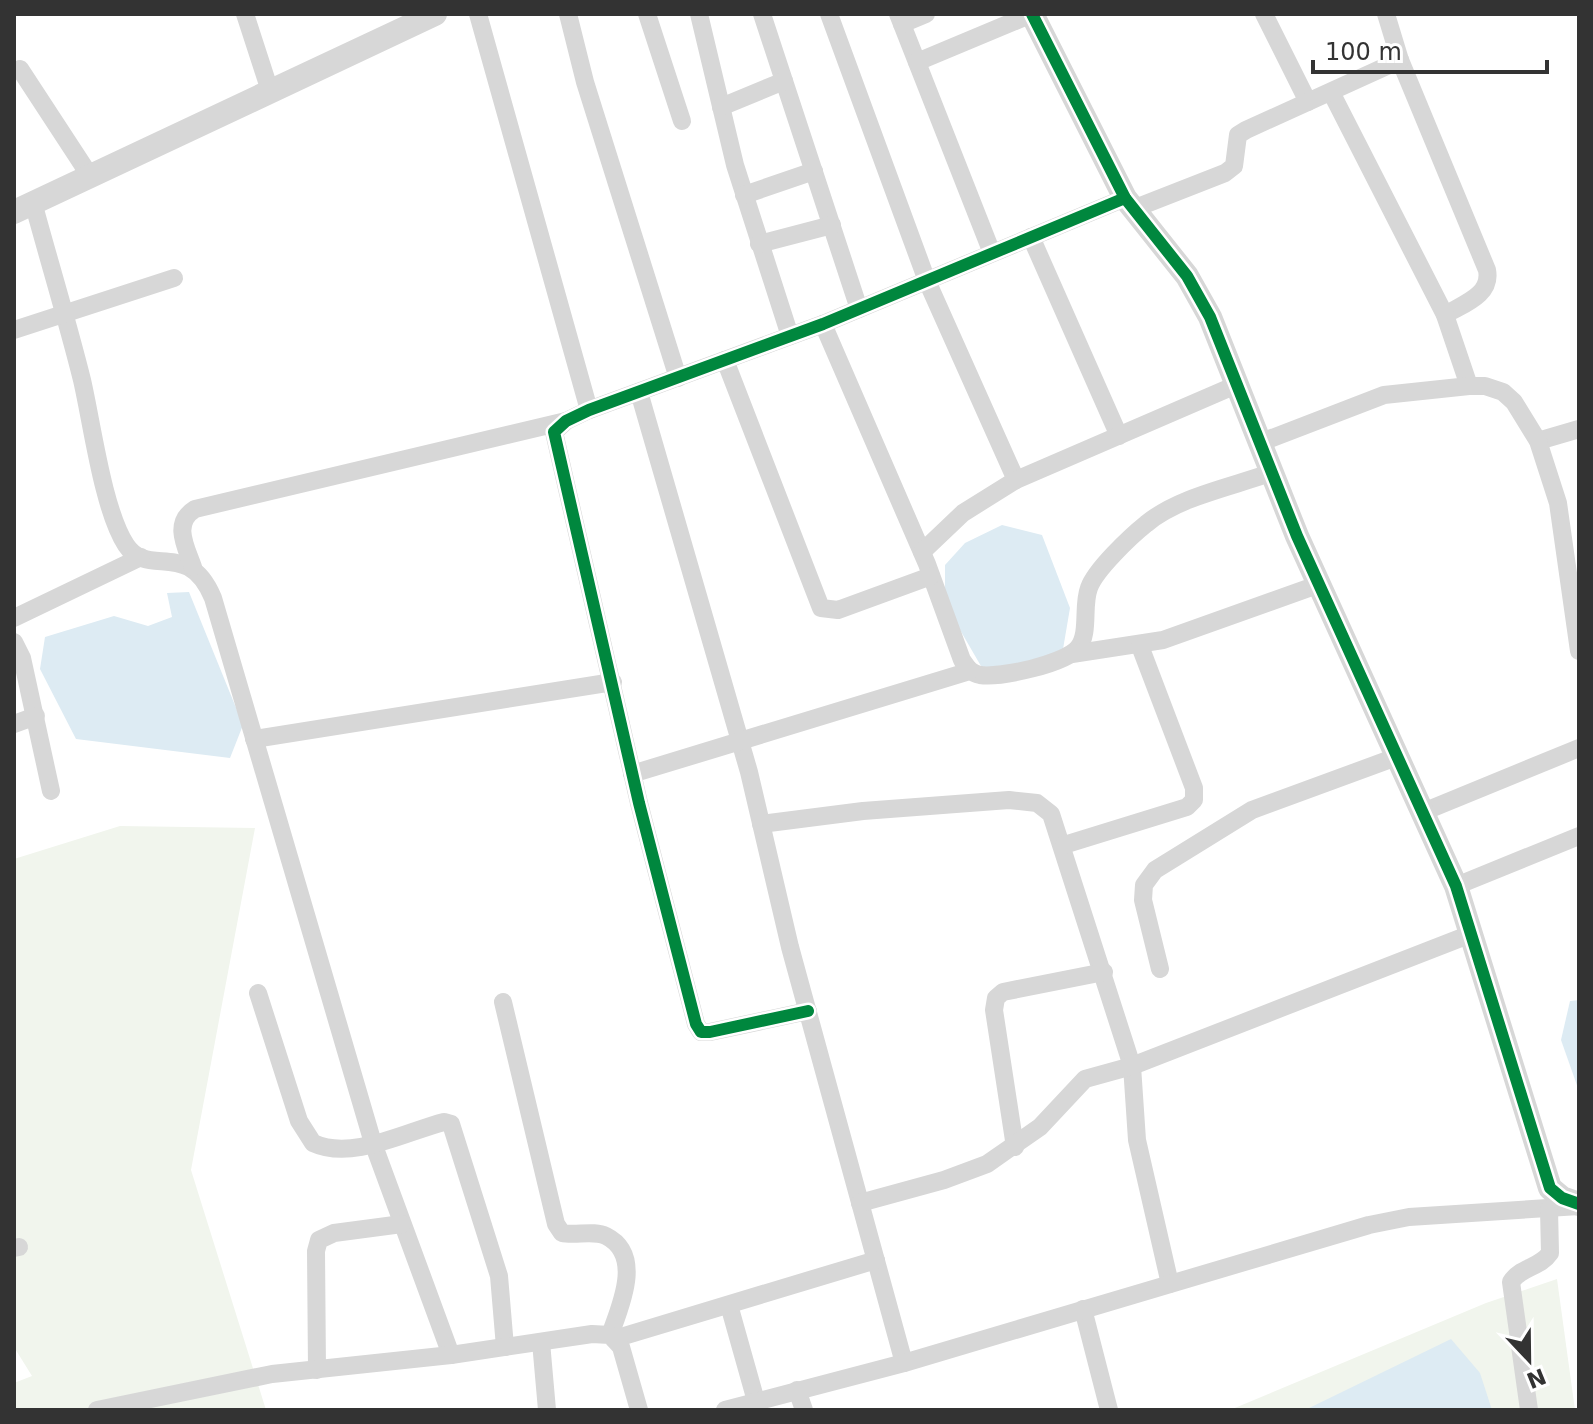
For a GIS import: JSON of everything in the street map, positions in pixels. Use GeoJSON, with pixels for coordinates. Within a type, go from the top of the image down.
{"type":"FeatureCollection","features":[{"type":"Feature","properties":{"kind":"street"},"geometry":{"type":"LineString","coordinates":[[245,14],[270,91]]}},
{"type":"Feature","properties":{"kind":"street"},"geometry":{"type":"LineString","coordinates":[[193,567],[141,557],[127,547],[116,522],[64,316],[23,207],[435,14]]}},
{"type":"Feature","properties":{"kind":"street"},"geometry":{"type":"LineString","coordinates":[[478,14],[589,410]]}},
{"type":"Feature","properties":{"kind":"street"},"geometry":{"type":"LineString","coordinates":[[568,14],[585,82],[678,378]]}},
{"type":"Feature","properties":{"kind":"street"},"geometry":{"type":"LineString","coordinates":[[647,14],[682,121]]}},
{"type":"Feature","properties":{"kind":"street"},"geometry":{"type":"LineString","coordinates":[[699,14],[744,195],[790,336]]}},
{"type":"Feature","properties":{"kind":"street"},"geometry":{"type":"LineString","coordinates":[[762,14],[859,309]]}},
{"type":"Feature","properties":{"kind":"street"},"geometry":{"type":"LineString","coordinates":[[829,14],[927,281],[1016,480]]}},
{"type":"Feature","properties":{"kind":"street"},"geometry":{"type":"LineString","coordinates":[[926,14],[900,19],[992,253]]}},
{"type":"Feature","properties":{"kind":"street"},"geometry":{"type":"LineString","coordinates":[[917,62],[1032,14],[1129,204],[1201,297],[1270,473],[1456,886],[1550,1188],[1562,1198],[1579,1205]]}},
{"type":"Feature","properties":{"kind":"street"},"geometry":{"type":"LineString","coordinates":[[1264,14],[1308,102]]}},
{"type":"Feature","properties":{"kind":"street"},"geometry":{"type":"LineString","coordinates":[[1386,14],[1400,60],[1489,281],[1477,296],[1445,315]]}},
{"type":"Feature","properties":{"kind":"street"},"geometry":{"type":"LineString","coordinates":[[451,1355],[373,1143],[213,598],[205,579],[193,567],[182,536],[185,515],[195,509],[566,421],[823,324],[1031,237],[1225,173],[1237,158],[1238,135],[1400,60]]}},
{"type":"Feature","properties":{"kind":"street"},"geometry":{"type":"LineString","coordinates":[[20,69],[90,176]]}},
{"type":"Feature","properties":{"kind":"street"},"geometry":{"type":"LineString","coordinates":[[721,107],[784,81]]}},
{"type":"Feature","properties":{"kind":"street"},"geometry":{"type":"LineString","coordinates":[[1331,92],[1445,315],[1469,386]]}},
{"type":"Feature","properties":{"kind":"street"},"geometry":{"type":"LineString","coordinates":[[744,195],[814,171]]}},
{"type":"Feature","properties":{"kind":"street"},"geometry":{"type":"LineString","coordinates":[[759,244],[832,225]]}},
{"type":"Feature","properties":{"kind":"street"},"geometry":{"type":"LineString","coordinates":[[1031,237],[1119,436]]}},
{"type":"Feature","properties":{"kind":"street"},"geometry":{"type":"LineString","coordinates":[[14,330],[174,278]]}},
{"type":"Feature","properties":{"kind":"street"},"geometry":{"type":"LineString","coordinates":[[823,324],[922,552],[962,660],[970,671],[980,675],[1002,674],[1059,661],[1072,654],[1081,644],[1089,587],[1145,524],[1178,506],[1270,473]]}},
{"type":"Feature","properties":{"kind":"street"},"geometry":{"type":"LineString","coordinates":[[725,360],[821,608],[838,610],[931,576]]}},
{"type":"Feature","properties":{"kind":"street"},"geometry":{"type":"LineString","coordinates":[[922,552],[963,513],[1016,480],[1236,385]]}},
{"type":"Feature","properties":{"kind":"street"},"geometry":{"type":"LineString","coordinates":[[1259,443],[1384,395],[1469,386],[1485,386],[1503,392],[1514,402],[1538,441],[1558,503],[1574,580],[1579,651]]}},
{"type":"Feature","properties":{"kind":"street"},"geometry":{"type":"LineString","coordinates":[[639,392],[741,743],[808,1011],[904,1363]]}},
{"type":"Feature","properties":{"kind":"street"},"geometry":{"type":"LineString","coordinates":[[566,421],[554,432],[554,445],[613,682],[632,774],[701,1032],[808,1011]]}},
{"type":"Feature","properties":{"kind":"street"},"geometry":{"type":"LineString","coordinates":[[1538,441],[1579,429]]}},
{"type":"Feature","properties":{"kind":"street"},"geometry":{"type":"LineString","coordinates":[[14,618],[141,557]]}},
{"type":"Feature","properties":{"kind":"street"},"geometry":{"type":"LineString","coordinates":[[1072,654],[1140,646],[1320,584]]}},
{"type":"Feature","properties":{"kind":"street"},"geometry":{"type":"LineString","coordinates":[[14,642],[22,658],[51,791]]}},
{"type":"Feature","properties":{"kind":"street"},"geometry":{"type":"LineString","coordinates":[[1064,845],[1187,807],[1194,800],[1194,788],[1140,646]]}},
{"type":"Feature","properties":{"kind":"street"},"geometry":{"type":"LineString","coordinates":[[632,774],[970,671]]}},
{"type":"Feature","properties":{"kind":"street"},"geometry":{"type":"LineString","coordinates":[[254,739],[613,682]]}},
{"type":"Feature","properties":{"kind":"street"},"geometry":{"type":"LineString","coordinates":[[14,724],[36,716]]}},
{"type":"Feature","properties":{"kind":"street"},"geometry":{"type":"LineString","coordinates":[[1423,812],[1579,748]]}},
{"type":"Feature","properties":{"kind":"street"},"geometry":{"type":"LineString","coordinates":[[1160,969],[1143,900],[1144,885],[1155,870],[1252,810],[1399,756]]}},
{"type":"Feature","properties":{"kind":"street"},"geometry":{"type":"LineString","coordinates":[[761,824],[849,812],[1009,800],[1037,803],[1051,814],[1064,845],[1132,1066],[1137,1140],[1170,1284]]}},
{"type":"Feature","properties":{"kind":"street"},"geometry":{"type":"LineString","coordinates":[[1456,886],[1579,836]]}},
{"type":"Feature","properties":{"kind":"street"},"geometry":{"type":"LineString","coordinates":[[860,1203],[970,1172],[1015,1147],[1040,1127],[1085,1079],[1132,1066],[1471,934]]}},
{"type":"Feature","properties":{"kind":"street"},"geometry":{"type":"LineString","coordinates":[[1015,1147],[994,1010],[996,998],[1003,992],[1104,972]]}},
{"type":"Feature","properties":{"kind":"street"},"geometry":{"type":"LineString","coordinates":[[258,993],[305,1135],[313,1143],[336,1149],[373,1143],[444,1122],[451,1124],[499,1276],[505,1347]]}},
{"type":"Feature","properties":{"kind":"street"},"geometry":{"type":"LineString","coordinates":[[503,1002],[556,1224],[562,1233],[602,1234],[608,1237],[622,1257],[627,1284],[612,1337]]}},
{"type":"Feature","properties":{"kind":"street"},"geometry":{"type":"LineString","coordinates":[[725,1410],[904,1363],[1317,1240],[1409,1217],[1579,1205]]}},
{"type":"Feature","properties":{"kind":"street"},"geometry":{"type":"LineString","coordinates":[[1529,1410],[1511,1282],[1515,1275],[1539,1264],[1550,1253],[1549,1209]]}},
{"type":"Feature","properties":{"kind":"street"},"geometry":{"type":"LineString","coordinates":[[317,1370],[316,1251],[319,1240],[334,1233],[402,1224]]}},
{"type":"Feature","properties":{"kind":"street"},"geometry":{"type":"LineString","coordinates":[[97,1410],[236,1380],[541,1342],[612,1337],[876,1260]]}},
{"type":"Feature","properties":{"kind":"street"},"geometry":{"type":"LineString","coordinates":[[729,1305],[756,1401]]}},
{"type":"Feature","properties":{"kind":"street"},"geometry":{"type":"LineString","coordinates":[[1083,1309],[1109,1410]]}},
{"type":"Feature","properties":{"kind":"street"},"geometry":{"type":"LineString","coordinates":[[612,1337],[621,1347],[639,1410]]}},
{"type":"Feature","properties":{"kind":"street"},"geometry":{"type":"LineString","coordinates":[[541,1342],[547,1410]]}},
{"type":"Feature","properties":{"kind":"street"},"geometry":{"type":"LineString","coordinates":[[797,1390],[804,1410]]}},
{"type":"Feature","properties":{"kind":"shaded area"},"geometry":{"type":"Polygon","coordinates":[[[1002,525],[1042,535],[1070,608],[1062,655],[985,673],[945,604],[945,565],[965,543],[1002,525]]]}},
{"type":"Feature","properties":{"kind":"shaded area"},"geometry":{"type":"Polygon","coordinates":[[[189,592],[243,725],[230,758],[76,739],[40,669],[45,637],[114,616],[148,626],[172,617],[167,593],[189,592]]]}},
{"type":"Feature","properties":{"kind":"shaded area"},"geometry":{"type":"Polygon","coordinates":[[[120,826],[255,828],[191,1170],[266,1410],[14,1410],[14,1383],[32,1376],[14,1347],[14,859],[120,826]]]}},
{"type":"Feature","properties":{"kind":"shaded area"},"geometry":{"type":"Polygon","coordinates":[[[1579,1000],[1579,1091],[1561,1040],[1570,1001],[1579,1000]]]}},
{"type":"Feature","properties":{"kind":"shaded area"},"geometry":{"type":"Polygon","coordinates":[[[1557,1279],[1575,1410],[1230,1410],[1486,1303],[1557,1279]]]}},
{"type":"Feature","properties":{"kind":"shaded area"},"geometry":{"type":"Polygon","coordinates":[[[1451,1339],[1480,1373],[1492,1410],[1305,1410],[1451,1339]]]}},
{"type":"Feature","properties":{"kind":"cycle path"},"geometry":{"type":"LineString","coordinates":[[1032,14],[1125,198],[1187,276],[1210,317],[1297,536],[1456,886],[1550,1188],[1562,1198],[1579,1204]]}},
{"type":"Feature","properties":{"kind":"cycle path"},"geometry":{"type":"LineString","coordinates":[[808,1011],[710,1032],[701,1032],[696,1024],[639,803],[554,432],[566,421],[589,410],[823,324],[1125,198]]}}]}
